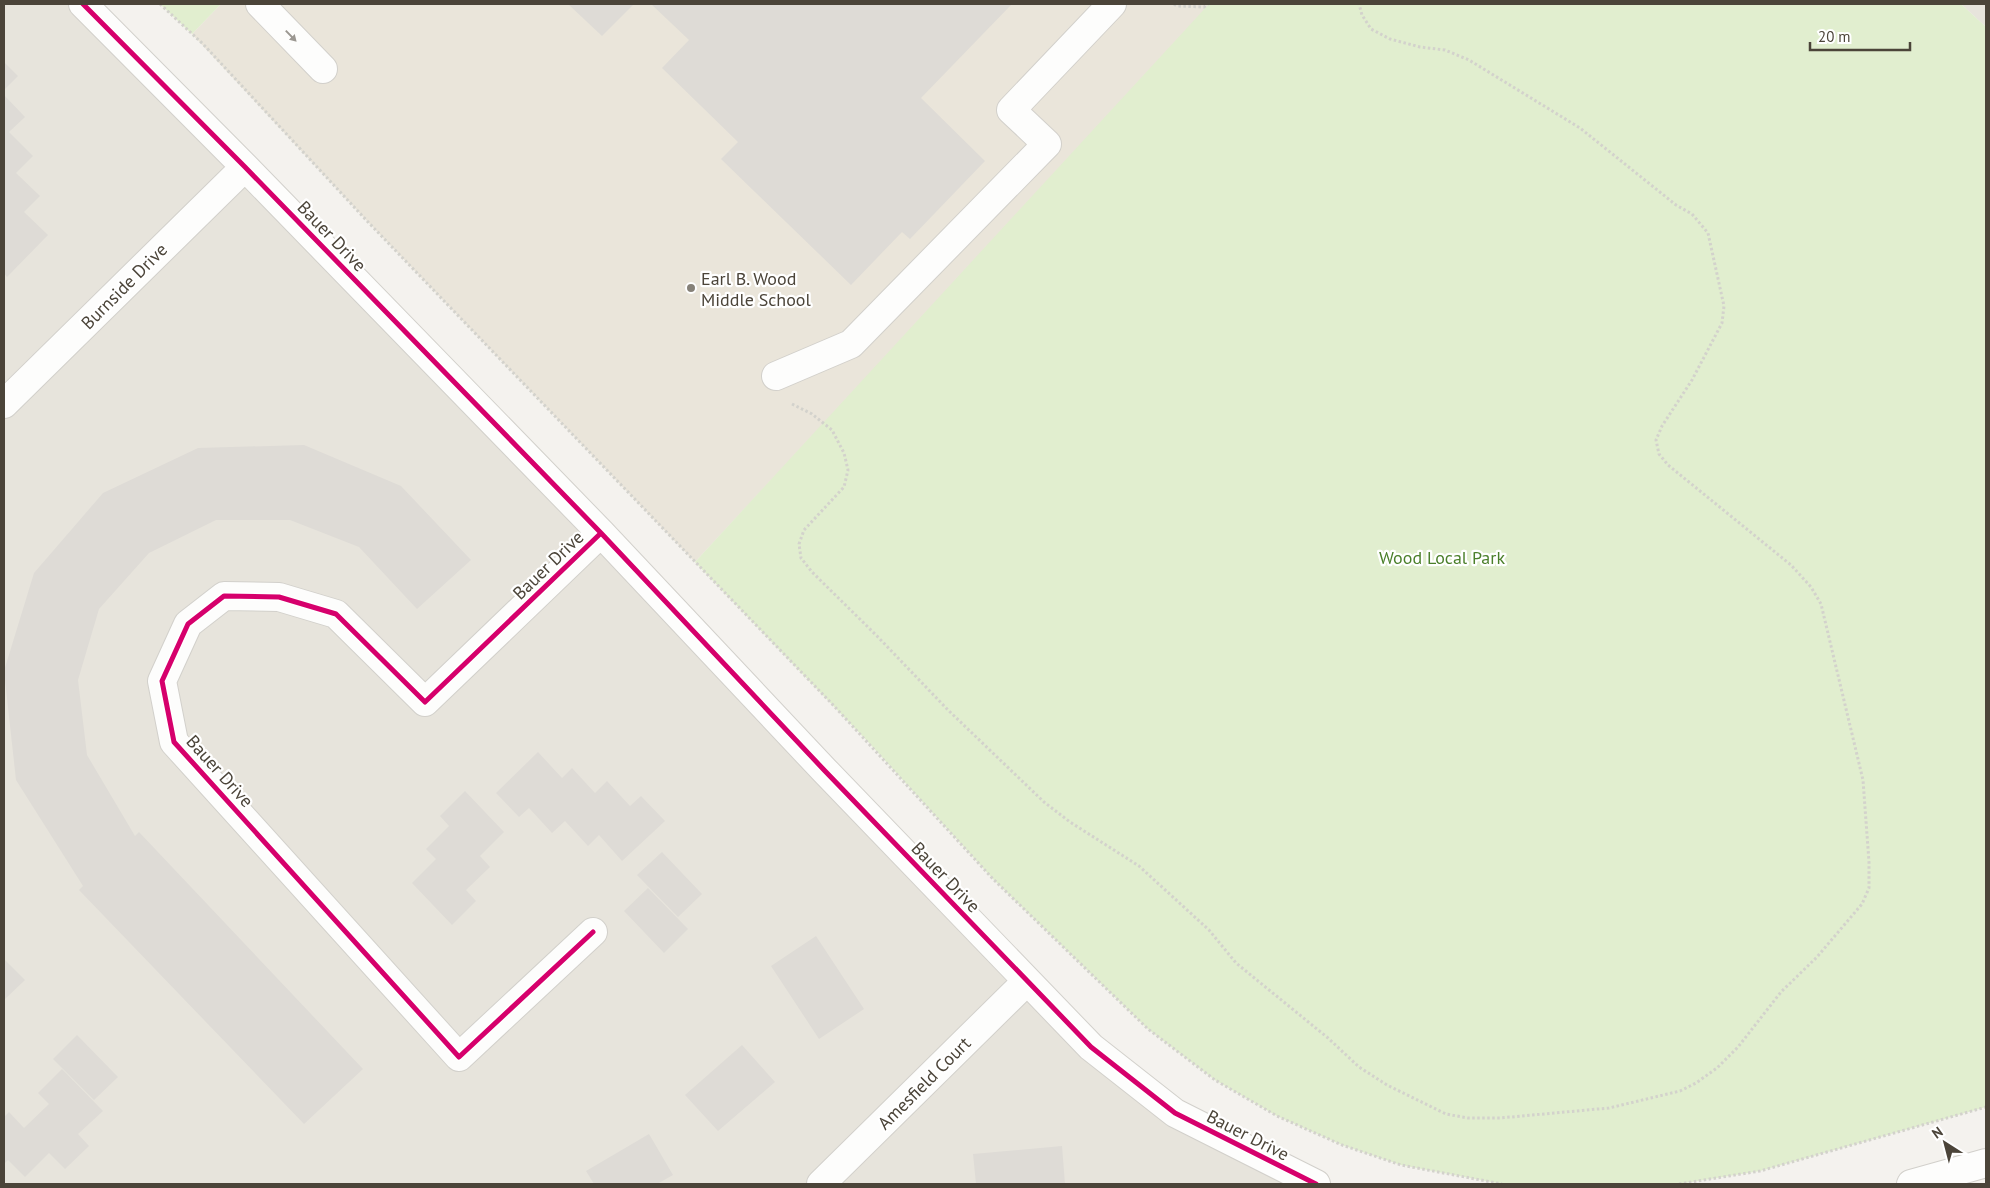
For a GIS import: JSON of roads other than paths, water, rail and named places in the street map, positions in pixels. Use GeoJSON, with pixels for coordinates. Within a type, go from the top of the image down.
{"type":"FeatureCollection","features":[{"type":"Feature","properties":{"kind":"street","name":"Bauer Drive"},"geometry":{"type":"LineString","coordinates":[[83,4],[245,167],[601,533],[1091,1047],[1175,1113],[1316,1184]]}},
{"type":"Feature","properties":{"kind":"street"},"geometry":{"type":"LineString","coordinates":[[260,4],[323,69]]}},
{"type":"Feature","properties":{"kind":"street"},"geometry":{"type":"LineString","coordinates":[[776,376],[851,344],[1047,144],[1011,110],[1112,4]]}},
{"type":"Feature","properties":{"kind":"street","name":"Burnside Drive"},"geometry":{"type":"LineString","coordinates":[[4,404],[245,167]]}},
{"type":"Feature","properties":{"kind":"street","name":"Bauer Drive"},"geometry":{"type":"LineString","coordinates":[[593,932],[459,1057],[174,742],[162,681],[188,624],[224,596],[279,597],[336,614],[425,702],[601,533]]}},
{"type":"Feature","properties":{"kind":"street","name":"Amesfield Court"},"geometry":{"type":"LineString","coordinates":[[821,1184],[1027,982]]}},
{"type":"Feature","properties":{"kind":"street"},"geometry":{"type":"LineString","coordinates":[[1911,1184],[1986,1163]]}},
{"type":"Feature","properties":{"kind":"place","name":"Earl B. Wood Middle School"},"geometry":{"type":"Point","coordinates":[691,288]}},
{"type":"Feature","properties":{"kind":"park label","name":"Wood Local Park"},"geometry":{"type":"Point","coordinates":[1442,557]}}]}
